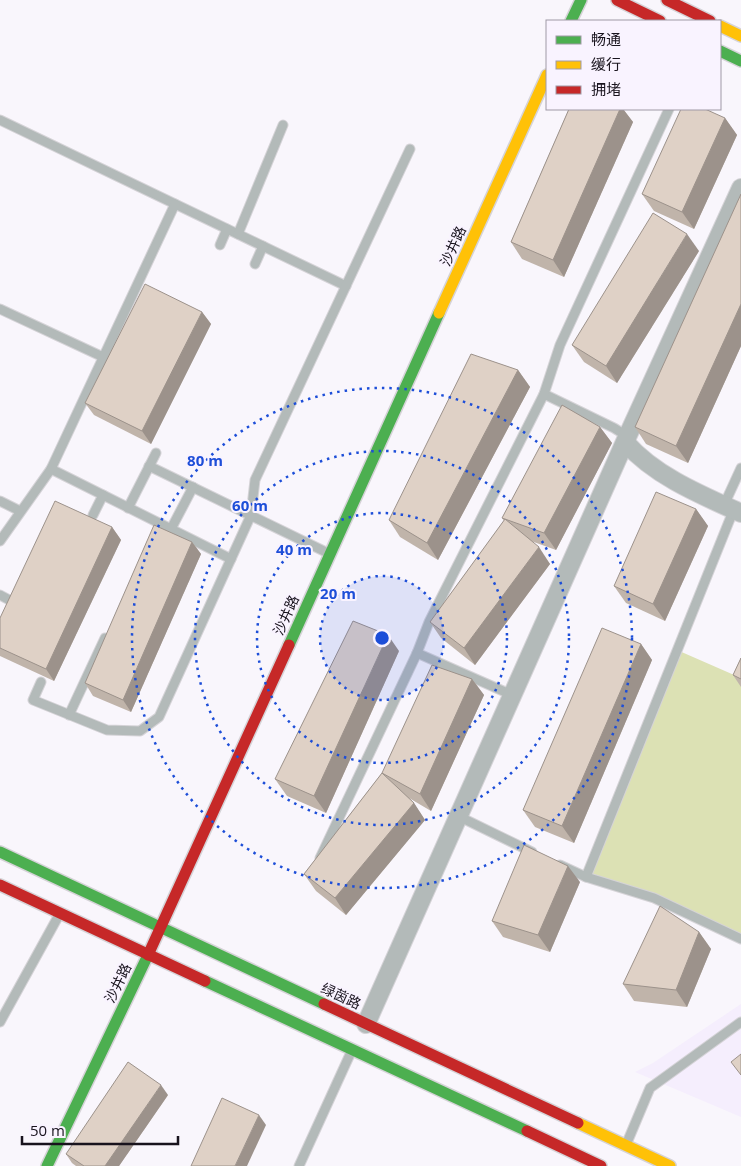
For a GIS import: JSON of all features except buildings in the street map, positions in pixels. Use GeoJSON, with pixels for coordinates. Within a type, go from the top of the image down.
{"type":"FeatureCollection","features":[{"type":"Feature","properties":{"kind":"main road"},"geometry":{"type":"LineString","coordinates":[[571,20],[581,0]]}},
{"type":"Feature","properties":{"kind":"main road"},"geometry":{"type":"LineString","coordinates":[[617,0],[658,20]]}},
{"type":"Feature","properties":{"kind":"main road"},"geometry":{"type":"LineString","coordinates":[[667,0],[708,20]]}},
{"type":"Feature","properties":{"kind":"main road"},"geometry":{"type":"LineString","coordinates":[[721,26],[741,36]]}},
{"type":"Feature","properties":{"kind":"main road"},"geometry":{"type":"LineString","coordinates":[[721,51],[741,61]]}},
{"type":"Feature","properties":{"kind":"main road","name":"沙井路"},"geometry":{"type":"LineString","coordinates":[[48,1166],[160,928],[170,918],[330,554],[546,77]]}},
{"type":"Feature","properties":{"kind":"main road","name":"绿茵路"},"geometry":{"type":"LineString","coordinates":[[0,852],[670,1166]]}},
{"type":"Feature","properties":{"kind":"main road"},"geometry":{"type":"LineString","coordinates":[[0,885],[16,892],[58,917],[146,959],[352,1050],[601,1166]]}},
{"type":"Feature","properties":{"kind":"main road"},"geometry":{"type":"LineString","coordinates":[[240,953],[263,976]]}},
{"type":"Feature","properties":{"kind":"street"},"geometry":{"type":"LineString","coordinates":[[366,1024],[741,188]]}},
{"type":"Feature","properties":{"kind":"street"},"geometry":{"type":"LineString","coordinates":[[626,443],[638,457],[655,469],[733,509]]}},
{"type":"Feature","properties":{"kind":"lane"},"geometry":{"type":"LineString","coordinates":[[317,864],[417,653],[429,622],[544,394],[560,345],[669,110]]}},
{"type":"Feature","properties":{"kind":"lane"},"geometry":{"type":"LineString","coordinates":[[0,120],[346,286]]}},
{"type":"Feature","properties":{"kind":"lane"},"geometry":{"type":"LineString","coordinates":[[238,234],[283,125]]}},
{"type":"Feature","properties":{"kind":"lane"},"geometry":{"type":"LineString","coordinates":[[41,682],[33,700],[107,730],[140,731],[159,717],[251,515],[255,480],[410,150]]}},
{"type":"Feature","properties":{"kind":"lane"},"geometry":{"type":"LineString","coordinates":[[0,541],[51,469],[175,204]]}},
{"type":"Feature","properties":{"kind":"lane"},"geometry":{"type":"LineString","coordinates":[[220,244],[227,229]]}},
{"type":"Feature","properties":{"kind":"lane"},"geometry":{"type":"LineString","coordinates":[[255,264],[262,246]]}},
{"type":"Feature","properties":{"kind":"lane"},"geometry":{"type":"LineString","coordinates":[[0,309],[103,357]]}},
{"type":"Feature","properties":{"kind":"lane"},"geometry":{"type":"LineString","coordinates":[[544,394],[614,428],[622,433],[626,443]]}},
{"type":"Feature","properties":{"kind":"lane"},"geometry":{"type":"LineString","coordinates":[[128,508],[156,452]]}},
{"type":"Feature","properties":{"kind":"lane"},"geometry":{"type":"LineString","coordinates":[[149,466],[330,554]]}},
{"type":"Feature","properties":{"kind":"lane"},"geometry":{"type":"LineString","coordinates":[[586,877],[733,509],[741,468]]}},
{"type":"Feature","properties":{"kind":"lane"},"geometry":{"type":"LineString","coordinates":[[51,469],[128,508],[157,527],[171,529],[231,559]]}},
{"type":"Feature","properties":{"kind":"lane"},"geometry":{"type":"LineString","coordinates":[[171,529],[193,487]]}},
{"type":"Feature","properties":{"kind":"lane"},"geometry":{"type":"LineString","coordinates":[[93,516],[103,495]]}},
{"type":"Feature","properties":{"kind":"lane"},"geometry":{"type":"LineString","coordinates":[[0,501],[20,511]]}},
{"type":"Feature","properties":{"kind":"lane"},"geometry":{"type":"LineString","coordinates":[[0,595],[14,602]]}},
{"type":"Feature","properties":{"kind":"lane"},"geometry":{"type":"LineString","coordinates":[[69,715],[110,628]]}},
{"type":"Feature","properties":{"kind":"lane"},"geometry":{"type":"LineString","coordinates":[[417,653],[512,695]]}},
{"type":"Feature","properties":{"kind":"lane"},"geometry":{"type":"LineString","coordinates":[[458,816],[586,877],[654,898],[741,939]]}},
{"type":"Feature","properties":{"kind":"lane"},"geometry":{"type":"LineString","coordinates":[[0,1022],[58,917]]}},
{"type":"Feature","properties":{"kind":"lane"},"geometry":{"type":"LineString","coordinates":[[626,1145],[650,1088],[741,1022]]}},
{"type":"Feature","properties":{"kind":"lane"},"geometry":{"type":"LineString","coordinates":[[299,1166],[352,1050]]}},
{"type":"Feature","properties":{"kind":"shaded area"},"geometry":{"type":"Polygon","coordinates":[[[741,1004],[741,1117],[635,1072],[653,1063],[741,1004]]]}},
{"type":"Feature","properties":{"kind":"green space"},"geometry":{"type":"Polygon","coordinates":[[[677,650],[741,678],[741,939],[671,906],[586,877],[677,650]]]}},
{"type":"Feature","properties":{"kind":"traffic: fast"},"geometry":{"type":"LineString","coordinates":[[571,20],[581,0]]}},
{"type":"Feature","properties":{"kind":"traffic: fast"},"geometry":{"type":"LineString","coordinates":[[721,51],[741,61]]}},
{"type":"Feature","properties":{"kind":"traffic: fast"},"geometry":{"type":"LineString","coordinates":[[289,645],[439,313]]}},
{"type":"Feature","properties":{"kind":"traffic: fast"},"geometry":{"type":"LineString","coordinates":[[0,852],[324,1004]]}},
{"type":"Feature","properties":{"kind":"traffic: fast"},"geometry":{"type":"LineString","coordinates":[[47,1166],[148,955]]}},
{"type":"Feature","properties":{"kind":"traffic: fast"},"geometry":{"type":"LineString","coordinates":[[205,981],[527,1131]]}},
{"type":"Feature","properties":{"kind":"traffic: slow"},"geometry":{"type":"LineString","coordinates":[[721,26],[741,36]]}},
{"type":"Feature","properties":{"kind":"traffic: slow"},"geometry":{"type":"LineString","coordinates":[[439,313],[546,77]]}},
{"type":"Feature","properties":{"kind":"traffic: slow"},"geometry":{"type":"LineString","coordinates":[[578,1123],[670,1166]]}},
{"type":"Feature","properties":{"kind":"traffic: jam"},"geometry":{"type":"LineString","coordinates":[[617,0],[658,20]]}},
{"type":"Feature","properties":{"kind":"traffic: jam"},"geometry":{"type":"LineString","coordinates":[[667,0],[708,20]]}},
{"type":"Feature","properties":{"kind":"traffic: jam"},"geometry":{"type":"LineString","coordinates":[[148,955],[289,645]]}},
{"type":"Feature","properties":{"kind":"traffic: jam"},"geometry":{"type":"LineString","coordinates":[[0,885],[205,981]]}},
{"type":"Feature","properties":{"kind":"traffic: jam"},"geometry":{"type":"LineString","coordinates":[[324,1004],[578,1123]]}},
{"type":"Feature","properties":{"kind":"traffic: jam"},"geometry":{"type":"LineString","coordinates":[[527,1131],[601,1166]]}}]}
